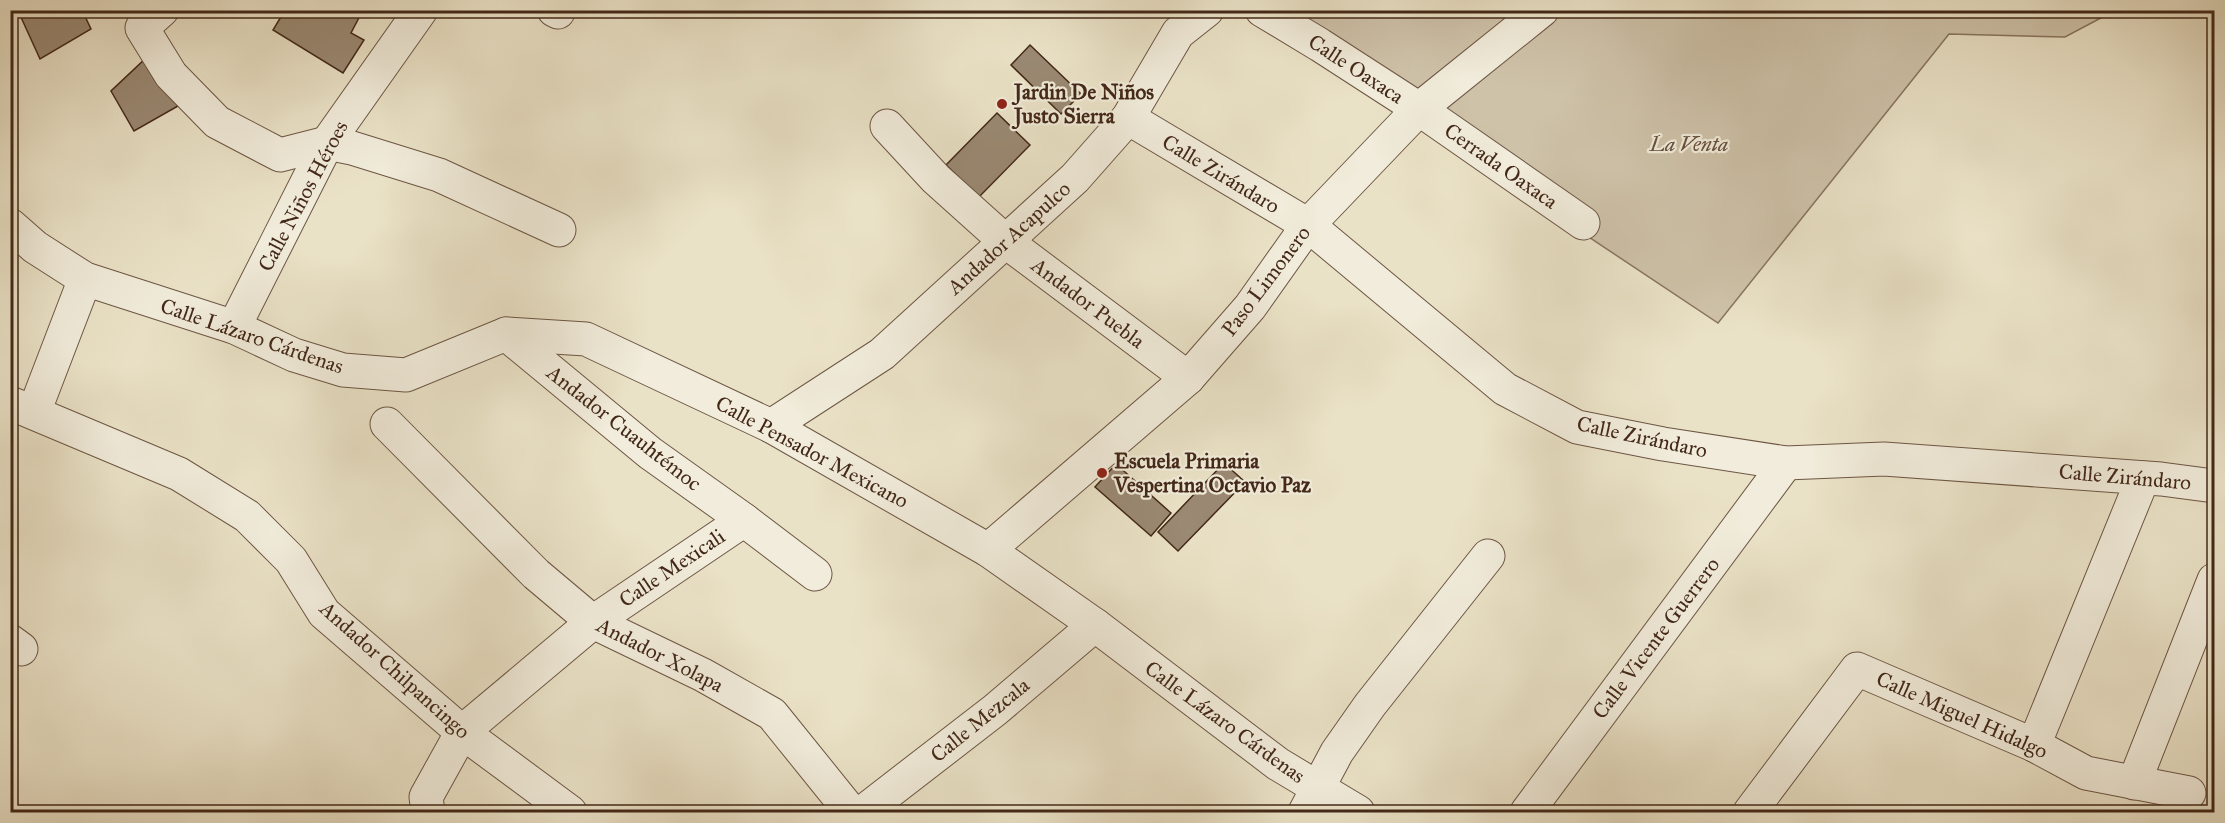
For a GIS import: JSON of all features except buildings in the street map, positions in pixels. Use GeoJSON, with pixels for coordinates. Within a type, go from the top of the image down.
{"type":"FeatureCollection","features":[{"type":"Feature","properties":{"kind":"street"},"geometry":{"type":"LineString","coordinates":[[162,10],[142,27],[171,75],[217,122],[280,155],[327,143],[352,148],[439,175],[559,230]]}},
{"type":"Feature","properties":{"kind":"street","name":"Calle Niños Héroes"},"geometry":{"type":"LineString","coordinates":[[234,327],[327,143],[421,10]]}},
{"type":"Feature","properties":{"kind":"street","name":"Andador Acapulco"},"geometry":{"type":"LineString","coordinates":[[771,426],[882,354],[1075,178],[1128,118],[1178,33],[1207,10]]}},
{"type":"Feature","properties":{"kind":"street","name":"Calle Oaxaca"},"geometry":{"type":"LineString","coordinates":[[1262,10],[1419,109]]}},
{"type":"Feature","properties":{"kind":"street","name":"Paso Limonero"},"geometry":{"type":"LineString","coordinates":[[988,550],[1188,378],[1250,307],[1308,225],[1419,109],[1542,10]]}},
{"type":"Feature","properties":{"kind":"street","name":"Cerrada Oaxaca"},"geometry":{"type":"LineString","coordinates":[[1419,109],[1583,223]]}},
{"type":"Feature","properties":{"kind":"street","name":"Calle Zirándaro"},"geometry":{"type":"LineString","coordinates":[[1128,118],[1308,225],[1505,389],[1578,427],[1663,444],[1786,463],[1884,459],[2143,478],[2214,486]]}},
{"type":"Feature","properties":{"kind":"street","name":"Andador Puebla"},"geometry":{"type":"LineString","coordinates":[[887,126],[936,179],[1005,241],[1188,378]]}},
{"type":"Feature","properties":{"kind":"street","name":"Calle Lázaro Cárdenas"},"geometry":{"type":"LineString","coordinates":[[10,225],[35,247],[85,279],[234,327],[294,355],[343,370],[406,375],[506,334]]}},
{"type":"Feature","properties":{"kind":"street"},"geometry":{"type":"LineString","coordinates":[[22,408],[85,279]]}},
{"type":"Feature","properties":{"kind":"street","name":"Calle Pensador Mexicano"},"geometry":{"type":"LineString","coordinates":[[506,334],[586,339],[771,426],[988,550],[1095,626]]}},
{"type":"Feature","properties":{"kind":"street","name":"Andador Cuauhtémoc"},"geometry":{"type":"LineString","coordinates":[[506,334],[651,453],[815,574]]}},
{"type":"Feature","properties":{"kind":"street","name":"Andador Chilpancingo"},"geometry":{"type":"LineString","coordinates":[[22,408],[179,474],[247,516],[291,560],[324,613],[462,732],[570,813]]}},
{"type":"Feature","properties":{"kind":"street","name":"Andador Xolapa"},"geometry":{"type":"LineString","coordinates":[[387,424],[536,574],[593,622],[703,675],[772,714],[851,813]]}},
{"type":"Feature","properties":{"kind":"street","name":"Calle Vicente Guerrero"},"geometry":{"type":"LineString","coordinates":[[1527,813],[1786,463]]}},
{"type":"Feature","properties":{"kind":"street"},"geometry":{"type":"LineString","coordinates":[[2034,746],[2143,478]]}},
{"type":"Feature","properties":{"kind":"street","name":"Calle Mexicali"},"geometry":{"type":"LineString","coordinates":[[462,732],[593,622],[744,520]]}},
{"type":"Feature","properties":{"kind":"street"},"geometry":{"type":"LineString","coordinates":[[1312,801],[1337,752],[1370,705],[1488,556]]}},
{"type":"Feature","properties":{"kind":"street"},"geometry":{"type":"LineString","coordinates":[[2134,783],[2214,580]]}},
{"type":"Feature","properties":{"kind":"street","name":"Calle Lázaro Cárdenas"},"geometry":{"type":"LineString","coordinates":[[1095,626],[1278,764],[1312,801],[1358,813]]}},
{"type":"Feature","properties":{"kind":"street","name":"Calle Mezcala"},"geometry":{"type":"LineString","coordinates":[[863,813],[995,710],[1095,626]]}},
{"type":"Feature","properties":{"kind":"street","name":"Calle Miguel Hidalgo"},"geometry":{"type":"LineString","coordinates":[[1750,813],[1857,669],[2034,746],[2086,773],[2189,793]]}},
{"type":"Feature","properties":{"kind":"street"},"geometry":{"type":"LineString","coordinates":[[428,813],[426,797],[462,732]]}},
{"type":"Feature","properties":{"kind":"green space","name":"La Venta"},"geometry":{"type":"Polygon","coordinates":[[[1249,11],[2114,11],[2065,37],[1949,34],[1718,323],[1249,11]]]}},
{"type":"Feature","properties":{"kind":"place","name":"Jardin De Niños Justo Sierra"},"geometry":{"type":"Point","coordinates":[1002,104]}},
{"type":"Feature","properties":{"kind":"place","name":"Escuela Primaria Vespertina Octavio Paz"},"geometry":{"type":"Point","coordinates":[1102,473]}}]}
